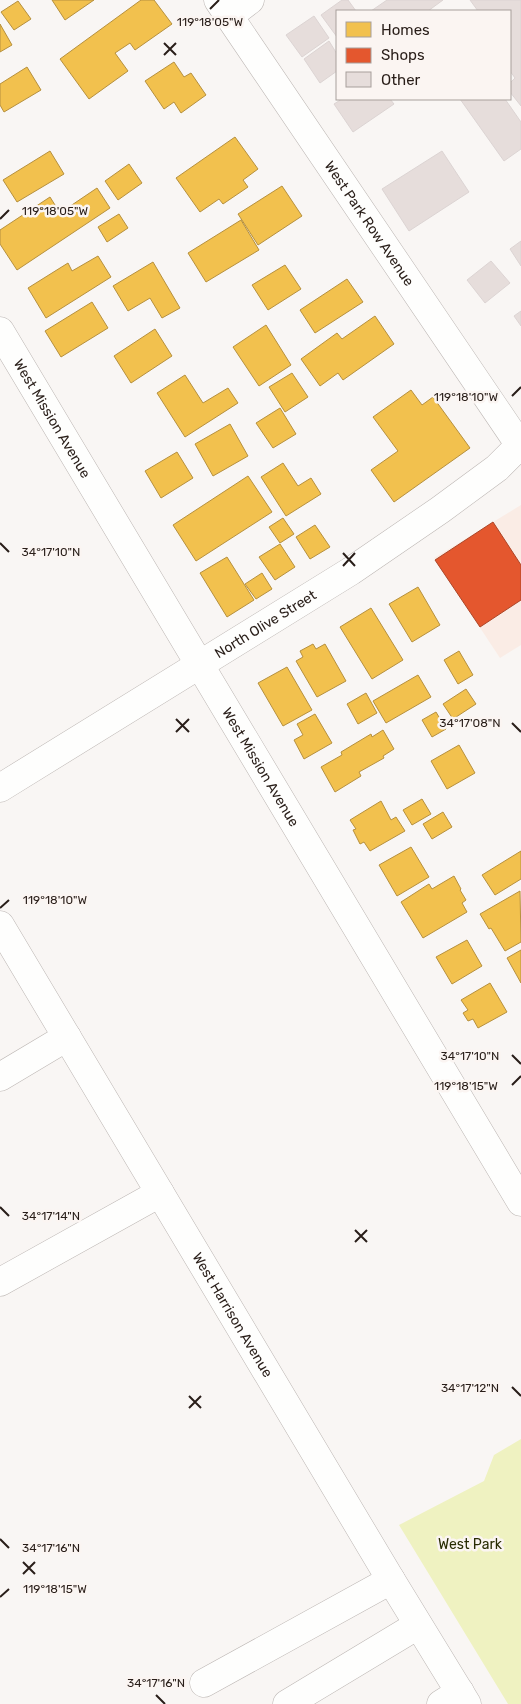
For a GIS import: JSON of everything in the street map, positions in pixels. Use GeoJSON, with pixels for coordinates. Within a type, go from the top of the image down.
{"type":"FeatureCollection","features":[{"type":"Feature","properties":{"kind":"street","name":"West Park Row Avenue"},"geometry":{"type":"LineString","coordinates":[[232,5],[520,445]]}},
{"type":"Feature","properties":{"kind":"street","name":"West Mission Avenue"},"geometry":{"type":"LineString","coordinates":[[0,331],[521,1202]]}},
{"type":"Feature","properties":{"kind":"street","name":"North Olive Street"},"geometry":{"type":"LineString","coordinates":[[0,788],[351,571],[497,468],[520,445]]}},
{"type":"Feature","properties":{"kind":"street","name":"West Harrison Avenue"},"geometry":{"type":"LineString","coordinates":[[2,933],[67,1037],[418,1625],[456,1700]]}},
{"type":"Feature","properties":{"kind":"street"},"geometry":{"type":"LineString","coordinates":[[0,1077],[67,1037]]}},
{"type":"Feature","properties":{"kind":"street"},"geometry":{"type":"LineString","coordinates":[[0,1282],[160,1193]]}},
{"type":"Feature","properties":{"kind":"street"},"geometry":{"type":"LineString","coordinates":[[204,1683],[391,1580]]}},
{"type":"Feature","properties":{"kind":"street"},"geometry":{"type":"LineString","coordinates":[[287,1704],[418,1625]]}},
{"type":"Feature","properties":{"kind":"shaded area"},"geometry":{"type":"Polygon","coordinates":[[[521,505],[521,645],[500,658],[434,558],[521,505]]]}},
{"type":"Feature","properties":{"kind":"green space","name":"West Park"},"geometry":{"type":"Polygon","coordinates":[[[521,1439],[521,1704],[508,1704],[399,1525],[484,1481],[494,1455],[521,1439]]]}},
{"type":"Feature","properties":{"kind":"building: Homes"},"geometry":{"type":"Polygon","coordinates":[[[52,0],[94,0],[65,20],[52,0]]]}},
{"type":"Feature","properties":{"kind":"building: Homes"},"geometry":{"type":"Polygon","coordinates":[[[141,0],[154,0],[172,24],[135,50],[130,43],[115,53],[128,71],[89,99],[60,59],[141,0]]]}},
{"type":"Feature","properties":{"kind":"building: Homes"},"geometry":{"type":"Polygon","coordinates":[[[18,1],[31,19],[14,30],[1,12],[18,1]]]}},
{"type":"Feature","properties":{"kind":"building: Homes"},"geometry":{"type":"Polygon","coordinates":[[[0,24],[12,45],[0,52],[0,24]]]}},
{"type":"Feature","properties":{"kind":"building: Homes"},"geometry":{"type":"Polygon","coordinates":[[[174,62],[184,77],[191,73],[206,95],[181,113],[174,102],[164,109],[145,81],[174,62]]]}},
{"type":"Feature","properties":{"kind":"building: Homes"},"geometry":{"type":"Polygon","coordinates":[[[27,67],[41,90],[4,112],[0,105],[0,84],[27,67]]]}},
{"type":"Feature","properties":{"kind":"building: Homes"},"geometry":{"type":"Polygon","coordinates":[[[235,137],[258,169],[243,180],[248,187],[223,204],[219,199],[200,212],[176,178],[235,137]]]}},
{"type":"Feature","properties":{"kind":"building: Homes"},"geometry":{"type":"Polygon","coordinates":[[[50,151],[64,174],[17,202],[3,180],[50,151]]]}},
{"type":"Feature","properties":{"kind":"building: Homes"},"geometry":{"type":"Polygon","coordinates":[[[129,164],[142,183],[118,200],[105,181],[129,164]]]}},
{"type":"Feature","properties":{"kind":"building: Homes"},"geometry":{"type":"Polygon","coordinates":[[[282,186],[302,216],[258,245],[238,214],[282,186]]]}},
{"type":"Feature","properties":{"kind":"building: Homes"},"geometry":{"type":"Polygon","coordinates":[[[97,188],[110,208],[17,270],[0,244],[0,230],[50,197],[60,213],[97,188]]]}},
{"type":"Feature","properties":{"kind":"building: Homes"},"geometry":{"type":"Polygon","coordinates":[[[119,214],[128,228],[107,242],[98,227],[119,214]]]}},
{"type":"Feature","properties":{"kind":"building: Homes"},"geometry":{"type":"Polygon","coordinates":[[[241,220],[259,250],[206,282],[188,253],[241,220]]]}},
{"type":"Feature","properties":{"kind":"building: Homes"},"geometry":{"type":"Polygon","coordinates":[[[98,256],[111,277],[46,318],[28,288],[68,263],[72,271],[98,256]]]}},
{"type":"Feature","properties":{"kind":"building: Homes"},"geometry":{"type":"Polygon","coordinates":[[[153,262],[180,308],[162,318],[150,298],[128,311],[113,286],[153,262]]]}},
{"type":"Feature","properties":{"kind":"building: Homes"},"geometry":{"type":"Polygon","coordinates":[[[285,265],[301,289],[268,310],[252,285],[285,265]]]}},
{"type":"Feature","properties":{"kind":"building: Homes"},"geometry":{"type":"Polygon","coordinates":[[[347,279],[363,302],[315,333],[300,310],[347,279]]]}},
{"type":"Feature","properties":{"kind":"building: Homes"},"geometry":{"type":"Polygon","coordinates":[[[92,302],[108,328],[61,357],[45,331],[92,302]]]}},
{"type":"Feature","properties":{"kind":"building: Homes"},"geometry":{"type":"Polygon","coordinates":[[[375,316],[394,344],[343,380],[338,373],[320,386],[301,359],[337,333],[342,339],[375,316]]]}},
{"type":"Feature","properties":{"kind":"building: Homes"},"geometry":{"type":"Polygon","coordinates":[[[266,325],[291,365],[259,386],[233,347],[266,325]]]}},
{"type":"Feature","properties":{"kind":"building: Homes"},"geometry":{"type":"Polygon","coordinates":[[[155,329],[172,356],[131,383],[114,356],[155,329]]]}},
{"type":"Feature","properties":{"kind":"building: Homes"},"geometry":{"type":"Polygon","coordinates":[[[292,373],[308,397],[285,412],[269,387],[292,373]]]}},
{"type":"Feature","properties":{"kind":"building: Homes"},"geometry":{"type":"Polygon","coordinates":[[[185,375],[203,403],[228,388],[238,403],[185,437],[157,393],[185,375]]]}},
{"type":"Feature","properties":{"kind":"building: Homes"},"geometry":{"type":"Polygon","coordinates":[[[411,390],[422,405],[433,397],[470,448],[394,502],[371,470],[398,451],[373,417],[411,390]]]}},
{"type":"Feature","properties":{"kind":"building: Homes"},"geometry":{"type":"Polygon","coordinates":[[[280,408],[296,434],[273,448],[256,423],[280,408]]]}},
{"type":"Feature","properties":{"kind":"building: Homes"},"geometry":{"type":"Polygon","coordinates":[[[230,424],[248,456],[213,476],[195,444],[230,424]]]}},
{"type":"Feature","properties":{"kind":"building: Homes"},"geometry":{"type":"Polygon","coordinates":[[[177,452],[193,478],[161,498],[145,471],[177,452]]]}},
{"type":"Feature","properties":{"kind":"building: Homes"},"geometry":{"type":"Polygon","coordinates":[[[283,463],[298,486],[311,478],[321,494],[286,516],[261,477],[283,463]]]}},
{"type":"Feature","properties":{"kind":"building: Homes"},"geometry":{"type":"Polygon","coordinates":[[[248,476],[272,512],[196,561],[173,525],[248,476]]]}},
{"type":"Feature","properties":{"kind":"building: Homes"},"geometry":{"type":"Polygon","coordinates":[[[283,518],[294,534],[280,543],[269,527],[283,518]]]}},
{"type":"Feature","properties":{"kind":"building: Homes"},"geometry":{"type":"Polygon","coordinates":[[[315,525],[330,547],[310,559],[296,537],[315,525]]]}},
{"type":"Feature","properties":{"kind":"building: Homes"},"geometry":{"type":"Polygon","coordinates":[[[280,544],[295,567],[275,580],[259,557],[280,544]]]}},
{"type":"Feature","properties":{"kind":"building: Homes"},"geometry":{"type":"Polygon","coordinates":[[[227,557],[254,600],[227,617],[200,573],[227,557]]]}},
{"type":"Feature","properties":{"kind":"building: Homes"},"geometry":{"type":"Polygon","coordinates":[[[262,573],[272,589],[256,599],[245,584],[262,573]]]}},
{"type":"Feature","properties":{"kind":"building: Homes"},"geometry":{"type":"Polygon","coordinates":[[[418,587],[440,625],[412,642],[389,604],[418,587]]]}},
{"type":"Feature","properties":{"kind":"building: Homes"},"geometry":{"type":"Polygon","coordinates":[[[371,608],[403,660],[372,679],[340,627],[371,608]]]}},
{"type":"Feature","properties":{"kind":"building: Homes"},"geometry":{"type":"Polygon","coordinates":[[[313,644],[316,649],[325,644],[346,681],[317,697],[296,661],[303,657],[300,651],[313,644]]]}},
{"type":"Feature","properties":{"kind":"building: Homes"},"geometry":{"type":"Polygon","coordinates":[[[459,651],[473,675],[458,684],[444,660],[459,651]]]}},
{"type":"Feature","properties":{"kind":"building: Homes"},"geometry":{"type":"Polygon","coordinates":[[[287,667],[312,710],[283,726],[258,683],[287,667]]]}},
{"type":"Feature","properties":{"kind":"building: Homes"},"geometry":{"type":"Polygon","coordinates":[[[418,675],[431,697],[386,723],[373,701],[418,675]]]}},
{"type":"Feature","properties":{"kind":"building: Homes"},"geometry":{"type":"Polygon","coordinates":[[[466,689],[476,704],[453,719],[443,704],[466,689]]]}},
{"type":"Feature","properties":{"kind":"building: Homes"},"geometry":{"type":"Polygon","coordinates":[[[366,693],[377,713],[358,724],[347,704],[366,693]]]}},
{"type":"Feature","properties":{"kind":"building: Homes"},"geometry":{"type":"Polygon","coordinates":[[[436,712],[446,729],[432,737],[422,720],[436,712]]]}},
{"type":"Feature","properties":{"kind":"building: Homes"},"geometry":{"type":"Polygon","coordinates":[[[315,714],[332,743],[304,759],[294,740],[303,735],[297,724],[315,714]]]}},
{"type":"Feature","properties":{"kind":"building: Homes"},"geometry":{"type":"Polygon","coordinates":[[[383,730],[394,749],[383,756],[384,758],[359,772],[361,776],[335,792],[321,767],[342,755],[341,752],[371,734],[372,737],[383,730]]]}},
{"type":"Feature","properties":{"kind":"building: Homes"},"geometry":{"type":"Polygon","coordinates":[[[459,745],[475,773],[447,789],[431,761],[459,745]]]}},
{"type":"Feature","properties":{"kind":"building: Homes"},"geometry":{"type":"Polygon","coordinates":[[[422,799],[431,814],[412,825],[403,810],[422,799]]]}},
{"type":"Feature","properties":{"kind":"building: Homes"},"geometry":{"type":"Polygon","coordinates":[[[381,801],[391,820],[396,817],[405,831],[370,851],[364,842],[360,844],[353,830],[356,829],[350,820],[381,801]]]}},
{"type":"Feature","properties":{"kind":"building: Homes"},"geometry":{"type":"Polygon","coordinates":[[[443,812],[452,827],[432,839],[423,824],[443,812]]]}},
{"type":"Feature","properties":{"kind":"building: Homes"},"geometry":{"type":"Polygon","coordinates":[[[411,847],[429,877],[397,896],[379,865],[411,847]]]}},
{"type":"Feature","properties":{"kind":"building: Homes"},"geometry":{"type":"Polygon","coordinates":[[[521,851],[521,879],[495,895],[482,875],[521,851]]]}},
{"type":"Feature","properties":{"kind":"building: Homes"},"geometry":{"type":"Polygon","coordinates":[[[454,876],[466,900],[462,903],[467,912],[423,938],[401,902],[429,884],[432,889],[454,876]]]}},
{"type":"Feature","properties":{"kind":"building: Homes"},"geometry":{"type":"Polygon","coordinates":[[[520,891],[521,942],[505,951],[480,914],[520,891]]]}},
{"type":"Feature","properties":{"kind":"building: Homes"},"geometry":{"type":"Polygon","coordinates":[[[467,940],[482,966],[452,984],[436,957],[467,940]]]}},
{"type":"Feature","properties":{"kind":"building: Homes"},"geometry":{"type":"Polygon","coordinates":[[[521,950],[521,983],[507,958],[521,950]]]}},
{"type":"Feature","properties":{"kind":"building: Homes"},"geometry":{"type":"Polygon","coordinates":[[[490,983],[507,1012],[478,1028],[473,1019],[468,1021],[463,1013],[468,1010],[461,1000],[490,983]]]}},
{"type":"Feature","properties":{"kind":"building: Shops"},"geometry":{"type":"Polygon","coordinates":[[[493,522],[521,565],[521,600],[480,627],[435,560],[493,522]]]}},
{"type":"Feature","properties":{"kind":"building: Other"},"geometry":{"type":"Polygon","coordinates":[[[342,0],[348,0],[355,10],[336,10],[336,36],[321,15],[342,0]]]}},
{"type":"Feature","properties":{"kind":"building: Other"},"geometry":{"type":"Polygon","coordinates":[[[387,0],[443,0],[429,10],[372,10],[387,0]]]}},
{"type":"Feature","properties":{"kind":"building: Other"},"geometry":{"type":"Polygon","coordinates":[[[470,0],[521,0],[521,106],[511,93],[511,82],[515,78],[511,72],[511,10],[477,10],[470,0]]]}},
{"type":"Feature","properties":{"kind":"building: Other"},"geometry":{"type":"Polygon","coordinates":[[[314,16],[329,38],[302,57],[286,35],[314,16]]]}},
{"type":"Feature","properties":{"kind":"building: Other"},"geometry":{"type":"Polygon","coordinates":[[[329,41],[336,52],[336,72],[320,83],[304,59],[329,41]]]}},
{"type":"Feature","properties":{"kind":"building: Other"},"geometry":{"type":"Polygon","coordinates":[[[340,100],[391,100],[394,104],[353,132],[334,104],[340,100]]]}},
{"type":"Feature","properties":{"kind":"building: Other"},"geometry":{"type":"Polygon","coordinates":[[[461,100],[506,100],[521,122],[521,149],[504,161],[461,100]]]}},
{"type":"Feature","properties":{"kind":"building: Other"},"geometry":{"type":"Polygon","coordinates":[[[442,151],[469,192],[409,231],[382,189],[442,151]]]}},
{"type":"Feature","properties":{"kind":"building: Other"},"geometry":{"type":"Polygon","coordinates":[[[521,241],[521,266],[510,249],[521,241]]]}},
{"type":"Feature","properties":{"kind":"building: Other"},"geometry":{"type":"Polygon","coordinates":[[[491,261],[510,283],[485,303],[467,280],[491,261]]]}},
{"type":"Feature","properties":{"kind":"building: Other"},"geometry":{"type":"Polygon","coordinates":[[[521,311],[521,326],[514,316],[521,311]]]}}]}
